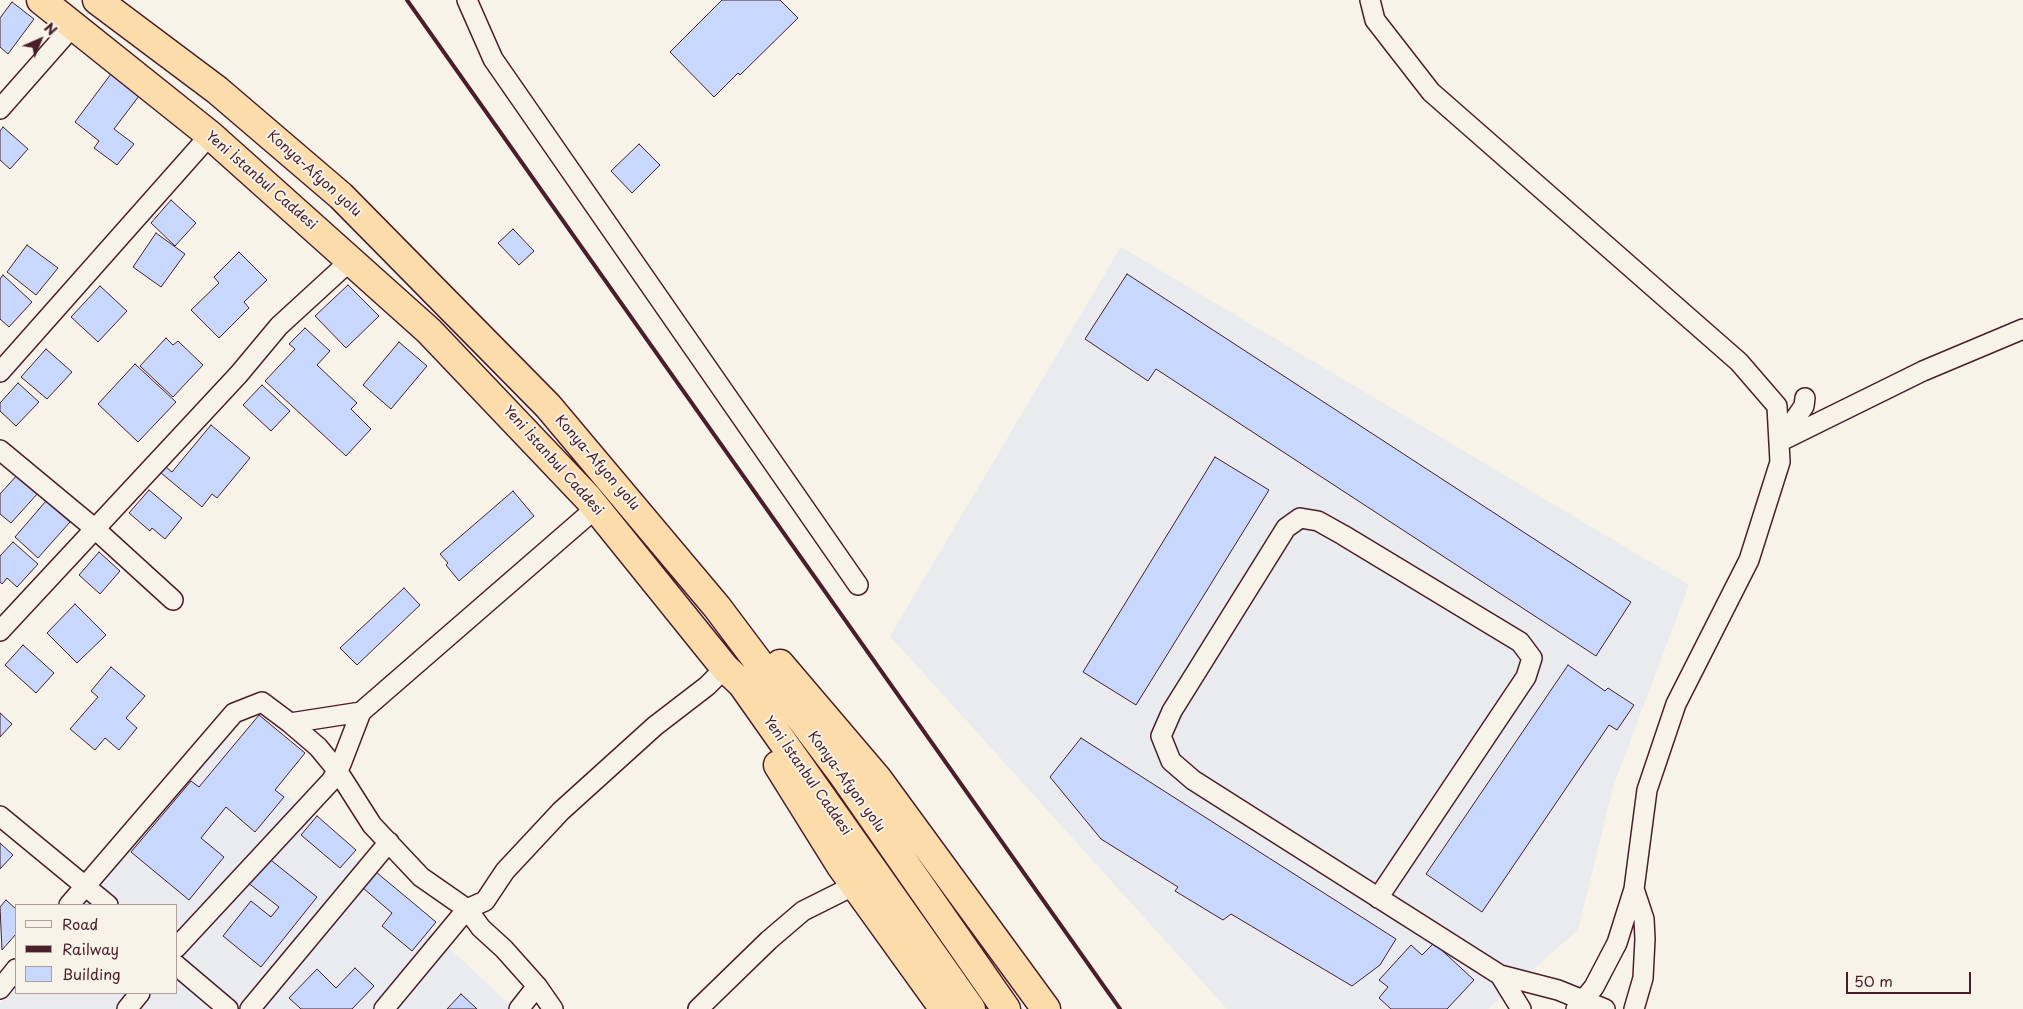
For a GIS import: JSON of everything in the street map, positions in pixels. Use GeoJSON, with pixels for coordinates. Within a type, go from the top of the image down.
{"type":"FeatureCollection","features":[{"type":"Feature","properties":{"kind":"highway","name":"Yeni İstanbul Caddesi"},"geometry":{"type":"LineString","coordinates":[[41,0],[210,135],[429,331],[504,407],[596,508],[725,668],[742,684],[971,1009]]}},
{"type":"Feature","properties":{"kind":"highway","name":"Konya-Afyon yolu"},"geometry":{"type":"LineString","coordinates":[[97,0],[217,90],[341,196],[548,406],[717,608],[841,772],[1006,1009]]}},
{"type":"Feature","properties":{"kind":"highway"},"geometry":{"type":"LineString","coordinates":[[717,608],[773,656],[830,720],[877,778],[1046,1009]]}},
{"type":"Feature","properties":{"kind":"highway"},"geometry":{"type":"LineString","coordinates":[[725,668],[729,689],[841,866],[944,1009]]}},
{"type":"Feature","properties":{"kind":"street"},"geometry":{"type":"LineString","coordinates":[[467,0],[493,59],[858,585]]}},
{"type":"Feature","properties":{"kind":"street"},"geometry":{"type":"LineString","coordinates":[[1370,0],[1375,20],[1431,92],[1739,362],[1777,406],[1780,462],[1749,560],[1676,704],[1647,790],[1634,889],[1617,943],[1594,987],[1579,1005]]}},
{"type":"Feature","properties":{"kind":"street"},"geometry":{"type":"LineString","coordinates":[[0,109],[73,26]]}},
{"type":"Feature","properties":{"kind":"street"},"geometry":{"type":"LineString","coordinates":[[0,372],[210,135]]}},
{"type":"Feature","properties":{"kind":"street"},"geometry":{"type":"LineString","coordinates":[[0,631],[239,374],[278,326],[351,260]]}},
{"type":"Feature","properties":{"kind":"street"},"geometry":{"type":"LineString","coordinates":[[1779,442],[1923,371],[2023,330]]}},
{"type":"Feature","properties":{"kind":"street"},"geometry":{"type":"LineString","coordinates":[[1779,442],[1804,406],[1805,398]]}},
{"type":"Feature","properties":{"kind":"street"},"geometry":{"type":"LineString","coordinates":[[0,450],[94,528],[173,600]]}},
{"type":"Feature","properties":{"kind":"street"},"geometry":{"type":"LineString","coordinates":[[178,946],[330,781],[337,770],[361,712],[596,508]]}},
{"type":"Feature","properties":{"kind":"street"},"geometry":{"type":"LineString","coordinates":[[1378,898],[1526,677],[1532,658],[1520,642],[1351,540],[1318,521],[1300,518],[1286,528],[1172,711],[1161,736],[1171,761],[1193,780],[1378,898],[1500,975],[1542,985],[1579,1005],[1605,1009]]}},
{"type":"Feature","properties":{"kind":"street"},"geometry":{"type":"LineString","coordinates":[[384,1009],[467,909],[485,901],[505,871],[560,810],[655,726],[708,686],[725,668]]}},
{"type":"Feature","properties":{"kind":"street"},"geometry":{"type":"LineString","coordinates":[[70,904],[234,713],[262,702],[318,747],[337,770],[372,825],[421,877],[467,909],[481,928],[504,949],[537,986],[553,1009]]}},
{"type":"Feature","properties":{"kind":"street"},"geometry":{"type":"LineString","coordinates":[[290,723],[361,712]]}},
{"type":"Feature","properties":{"kind":"street"},"geometry":{"type":"LineString","coordinates":[[0,816],[107,904]]}},
{"type":"Feature","properties":{"kind":"street"},"geometry":{"type":"LineString","coordinates":[[250,1009],[389,842]]}},
{"type":"Feature","properties":{"kind":"street"},"geometry":{"type":"LineString","coordinates":[[698,1009],[769,940],[803,911],[855,885]]}},
{"type":"Feature","properties":{"kind":"street"},"geometry":{"type":"LineString","coordinates":[[1634,889],[1644,919],[1645,939],[1643,978],[1634,1009]]}},
{"type":"Feature","properties":{"kind":"street"},"geometry":{"type":"LineString","coordinates":[[178,967],[228,1009]]}},
{"type":"Feature","properties":{"kind":"street"},"geometry":{"type":"LineString","coordinates":[[0,989],[15,970]]}},
{"type":"Feature","properties":{"kind":"street"},"geometry":{"type":"LineString","coordinates":[[1500,975],[1521,1009]]}},
{"type":"Feature","properties":{"kind":"street"},"geometry":{"type":"LineString","coordinates":[[519,1009],[537,986]]}},
{"type":"Feature","properties":{"kind":"street"},"geometry":{"type":"LineString","coordinates":[[127,1009],[139,994]]}},
{"type":"Feature","properties":{"kind":"shaded area"},"geometry":{"type":"Polygon","coordinates":[[[1121,247],[1689,585],[1613,787],[1578,930],[1488,1009],[1227,1009],[890,636],[1121,247]]]}},
{"type":"Feature","properties":{"kind":"shaded area"},"geometry":{"type":"Polygon","coordinates":[[[220,732],[514,1009],[0,1009],[0,1003],[15,984],[15,994],[178,994],[178,904],[80,904],[220,732]]]}},
{"type":"Feature","properties":{"kind":"building"},"geometry":{"type":"Polygon","coordinates":[[[722,0],[780,0],[798,18],[740,75],[738,73],[714,97],[670,52],[722,0]]]}},
{"type":"Feature","properties":{"kind":"building"},"geometry":{"type":"Polygon","coordinates":[[[12,2],[34,19],[8,54],[0,47],[0,18],[12,2]]]}},
{"type":"Feature","properties":{"kind":"building"},"geometry":{"type":"Polygon","coordinates":[[[114,70],[142,92],[114,129],[134,144],[117,165],[94,148],[99,141],[75,122],[114,70]]]}},
{"type":"Feature","properties":{"kind":"building"},"geometry":{"type":"Polygon","coordinates":[[[3,127],[28,149],[10,169],[0,160],[0,131],[3,127]]]}},
{"type":"Feature","properties":{"kind":"building"},"geometry":{"type":"Polygon","coordinates":[[[639,144],[660,165],[632,193],[611,171],[639,144]]]}},
{"type":"Feature","properties":{"kind":"building"},"geometry":{"type":"Polygon","coordinates":[[[171,200],[196,223],[175,246],[151,223],[171,200]]]}},
{"type":"Feature","properties":{"kind":"building"},"geometry":{"type":"Polygon","coordinates":[[[513,229],[534,251],[519,265],[498,243],[513,229]]]}},
{"type":"Feature","properties":{"kind":"building"},"geometry":{"type":"Polygon","coordinates":[[[156,233],[185,254],[161,287],[133,267],[156,233]]]}},
{"type":"Feature","properties":{"kind":"building"},"geometry":{"type":"Polygon","coordinates":[[[27,245],[58,268],[36,295],[7,272],[27,245]]]}},
{"type":"Feature","properties":{"kind":"building"},"geometry":{"type":"Polygon","coordinates":[[[239,252],[267,280],[244,302],[249,308],[219,338],[191,310],[219,283],[214,277],[239,252]]]}},
{"type":"Feature","properties":{"kind":"building"},"geometry":{"type":"Polygon","coordinates":[[[1127,274],[1631,602],[1596,656],[1156,369],[1148,381],[1085,339],[1127,274]]]}},
{"type":"Feature","properties":{"kind":"building"},"geometry":{"type":"Polygon","coordinates":[[[3,275],[32,302],[9,327],[0,319],[0,279],[3,275]]]}},
{"type":"Feature","properties":{"kind":"building"},"geometry":{"type":"Polygon","coordinates":[[[348,285],[379,316],[346,348],[315,316],[348,285]]]}},
{"type":"Feature","properties":{"kind":"building"},"geometry":{"type":"Polygon","coordinates":[[[100,286],[127,311],[98,342],[71,317],[100,286]]]}},
{"type":"Feature","properties":{"kind":"building"},"geometry":{"type":"Polygon","coordinates":[[[305,328],[330,351],[317,365],[357,403],[351,409],[371,429],[346,456],[265,381],[295,349],[289,344],[305,328]]]}},
{"type":"Feature","properties":{"kind":"building"},"geometry":{"type":"Polygon","coordinates":[[[166,338],[173,345],[178,341],[203,365],[173,397],[140,366],[166,338]]]}},
{"type":"Feature","properties":{"kind":"building"},"geometry":{"type":"Polygon","coordinates":[[[399,342],[427,366],[391,409],[363,385],[399,342]]]}},
{"type":"Feature","properties":{"kind":"building"},"geometry":{"type":"Polygon","coordinates":[[[46,349],[72,372],[47,399],[21,377],[46,349]]]}},
{"type":"Feature","properties":{"kind":"building"},"geometry":{"type":"Polygon","coordinates":[[[135,364],[176,402],[138,442],[98,404],[135,364]]]}},
{"type":"Feature","properties":{"kind":"building"},"geometry":{"type":"Polygon","coordinates":[[[18,383],[39,402],[16,426],[0,411],[0,403],[18,383]]]}},
{"type":"Feature","properties":{"kind":"building"},"geometry":{"type":"Polygon","coordinates":[[[262,385],[290,411],[271,431],[243,405],[262,385]]]}},
{"type":"Feature","properties":{"kind":"building"},"geometry":{"type":"Polygon","coordinates":[[[211,425],[250,458],[217,498],[212,494],[202,507],[161,473],[166,467],[172,472],[211,425]]]}},
{"type":"Feature","properties":{"kind":"building"},"geometry":{"type":"Polygon","coordinates":[[[1215,457],[1269,490],[1136,705],[1083,672],[1215,457]]]}},
{"type":"Feature","properties":{"kind":"building"},"geometry":{"type":"Polygon","coordinates":[[[19,473],[39,492],[11,523],[0,514],[0,494],[19,473]]]}},
{"type":"Feature","properties":{"kind":"building"},"geometry":{"type":"Polygon","coordinates":[[[149,490],[182,518],[165,539],[152,528],[150,531],[129,513],[149,490]]]}},
{"type":"Feature","properties":{"kind":"building"},"geometry":{"type":"Polygon","coordinates":[[[513,491],[534,516],[459,581],[440,554],[513,491]]]}},
{"type":"Feature","properties":{"kind":"building"},"geometry":{"type":"Polygon","coordinates":[[[46,501],[70,522],[38,558],[15,537],[46,501]]]}},
{"type":"Feature","properties":{"kind":"building"},"geometry":{"type":"Polygon","coordinates":[[[13,542],[38,564],[17,587],[7,578],[2,584],[0,582],[0,556],[13,542]]]}},
{"type":"Feature","properties":{"kind":"building"},"geometry":{"type":"Polygon","coordinates":[[[99,552],[120,571],[100,594],[79,575],[99,552]]]}},
{"type":"Feature","properties":{"kind":"building"},"geometry":{"type":"Polygon","coordinates":[[[404,588],[420,605],[357,665],[340,648],[404,588]]]}},
{"type":"Feature","properties":{"kind":"building"},"geometry":{"type":"Polygon","coordinates":[[[75,604],[106,635],[77,663],[47,633],[75,604]]]}},
{"type":"Feature","properties":{"kind":"building"},"geometry":{"type":"Polygon","coordinates":[[[23,645],[54,673],[36,693],[5,665],[23,645]]]}},
{"type":"Feature","properties":{"kind":"building"},"geometry":{"type":"Polygon","coordinates":[[[1568,665],[1605,691],[1608,688],[1634,705],[1617,730],[1609,725],[1482,912],[1426,874],[1568,665]]]}},
{"type":"Feature","properties":{"kind":"building"},"geometry":{"type":"Polygon","coordinates":[[[111,667],[145,696],[126,718],[137,728],[119,750],[105,738],[95,750],[70,729],[98,697],[91,691],[111,667]]]}},
{"type":"Feature","properties":{"kind":"building"},"geometry":{"type":"Polygon","coordinates":[[[0,713],[12,724],[0,737],[0,713]]]}},
{"type":"Feature","properties":{"kind":"building"},"geometry":{"type":"Polygon","coordinates":[[[259,715],[305,753],[275,790],[284,797],[255,832],[226,807],[201,838],[224,857],[189,900],[131,852],[191,781],[199,787],[259,715]]]}},
{"type":"Feature","properties":{"kind":"building"},"geometry":{"type":"Polygon","coordinates":[[[1081,738],[1396,939],[1380,965],[1352,986],[1231,914],[1223,920],[1175,891],[1178,887],[1101,839],[1050,777],[1081,738]]]}},
{"type":"Feature","properties":{"kind":"building"},"geometry":{"type":"Polygon","coordinates":[[[317,816],[356,850],[340,868],[301,835],[317,816]]]}},
{"type":"Feature","properties":{"kind":"building"},"geometry":{"type":"Polygon","coordinates":[[[0,843],[13,855],[0,869],[0,843]]]}},
{"type":"Feature","properties":{"kind":"building"},"geometry":{"type":"Polygon","coordinates":[[[267,857],[317,897],[261,967],[223,936],[251,901],[271,917],[279,907],[247,882],[267,857]]]}},
{"type":"Feature","properties":{"kind":"building"},"geometry":{"type":"Polygon","coordinates":[[[376,872],[436,922],[412,951],[382,926],[392,913],[363,888],[376,872]]]}},
{"type":"Feature","properties":{"kind":"building"},"geometry":{"type":"Polygon","coordinates":[[[6,900],[15,908],[15,935],[2,950],[0,907],[6,900]]]}},
{"type":"Feature","properties":{"kind":"building"},"geometry":{"type":"Polygon","coordinates":[[[1434,943],[1474,980],[1447,1009],[1391,1009],[1379,998],[1388,987],[1379,980],[1411,945],[1422,955],[1434,943]]]}},
{"type":"Feature","properties":{"kind":"building"},"geometry":{"type":"Polygon","coordinates":[[[355,968],[374,986],[352,1009],[301,1009],[289,998],[317,969],[336,988],[355,968]]]}},
{"type":"Feature","properties":{"kind":"building"},"geometry":{"type":"Polygon","coordinates":[[[461,994],[477,1009],[447,1009],[461,994]]]}},
{"type":"Feature","properties":{"kind":"railway"},"geometry":{"type":"LineString","coordinates":[[407,0],[1120,1009]]}}]}
